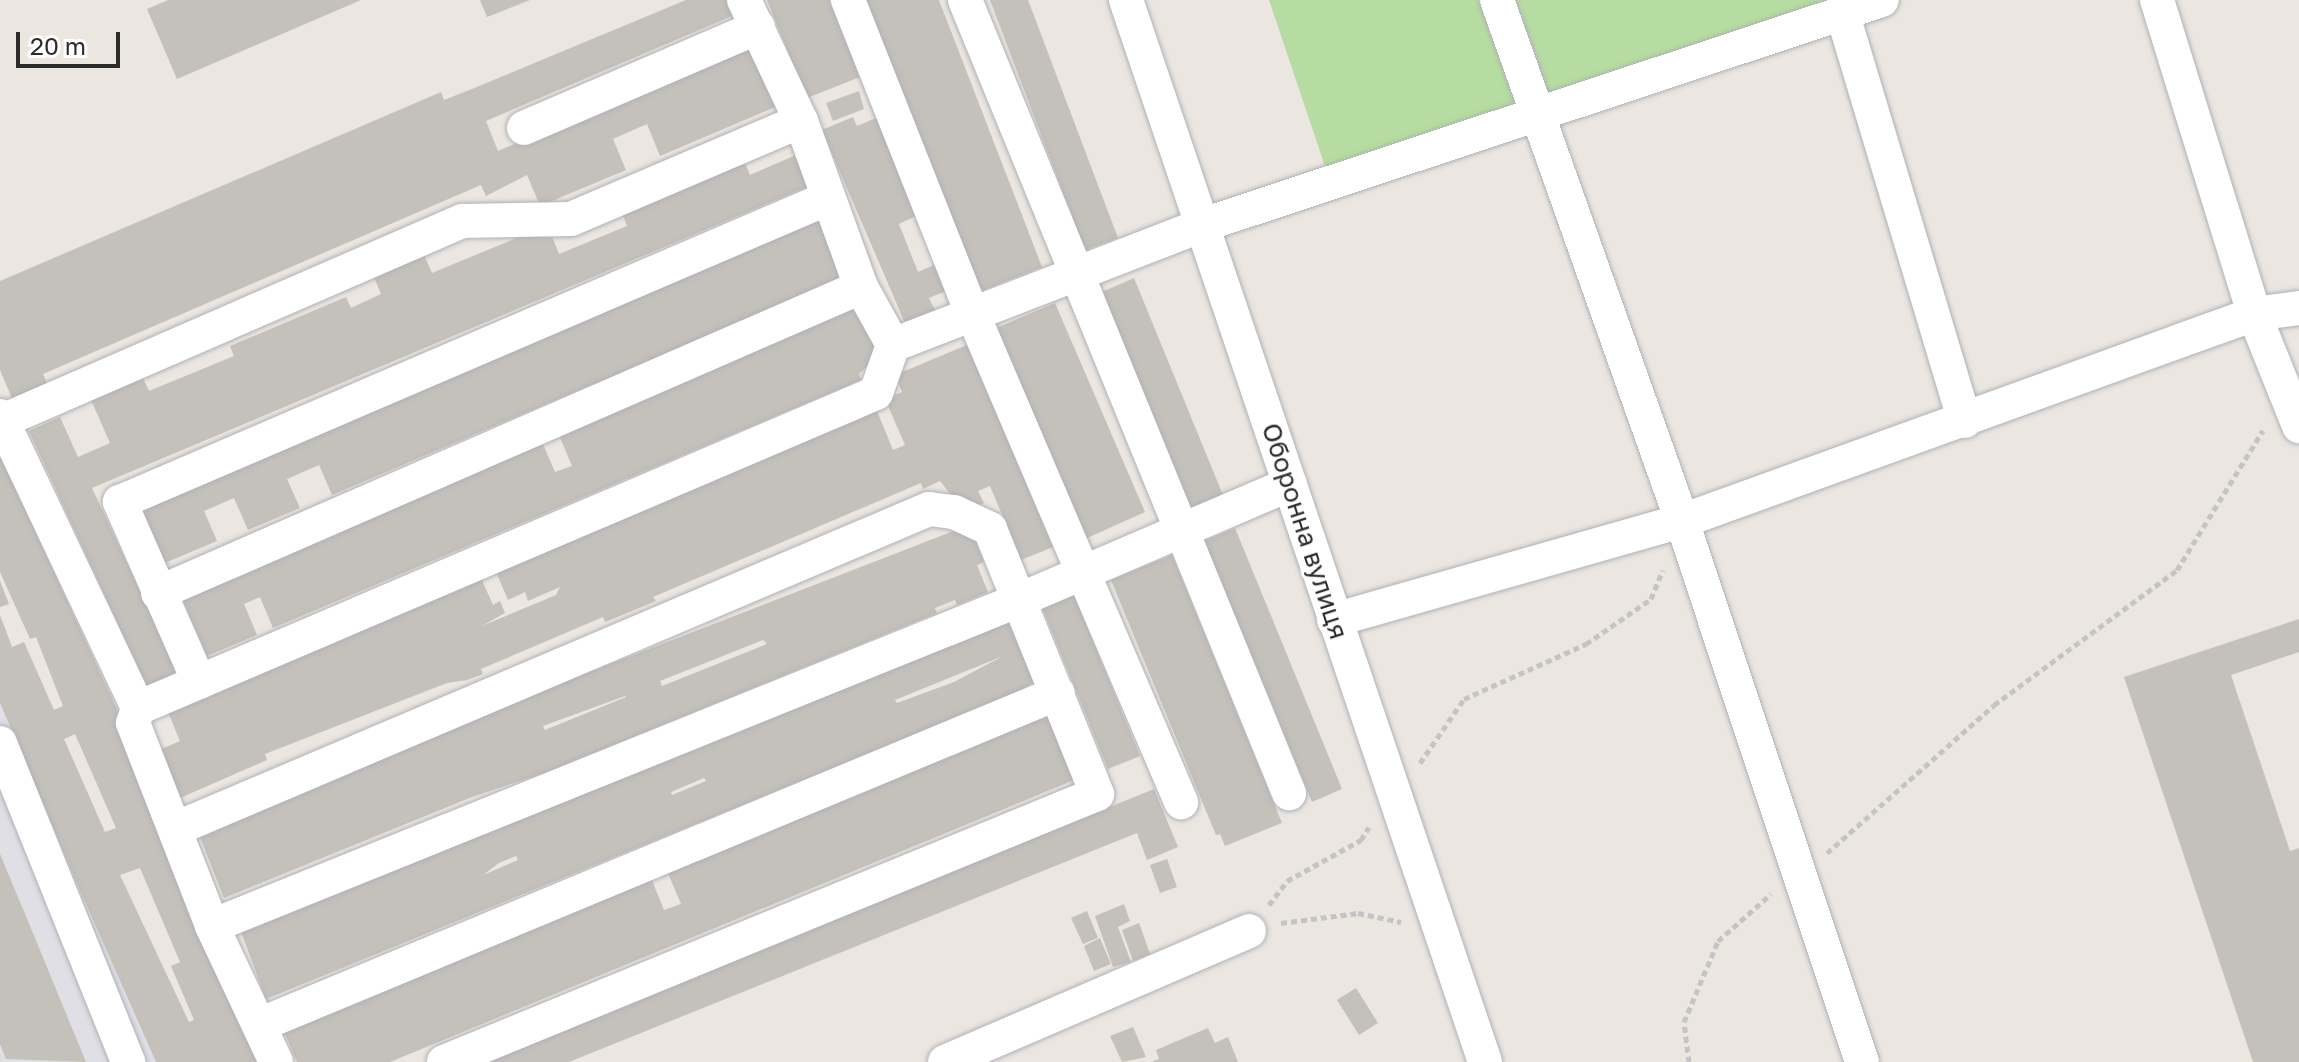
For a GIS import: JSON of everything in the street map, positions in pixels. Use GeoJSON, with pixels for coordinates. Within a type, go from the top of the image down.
{"type":"FeatureCollection","features":[{"type":"Feature","properties":{"kind":"street"},"geometry":{"type":"LineString","coordinates":[[848,0],[973,315],[1086,572],[1181,802]]}},
{"type":"Feature","properties":{"kind":"street"},"geometry":{"type":"LineString","coordinates":[[965,0],[1289,793]]}},
{"type":"Feature","properties":{"kind":"street","name":"Оборонна вулиця"},"geometry":{"type":"LineString","coordinates":[[1126,0],[1334,620],[1386,807],[1485,1062]]}},
{"type":"Feature","properties":{"kind":"street"},"geometry":{"type":"LineString","coordinates":[[1497,0],[1535,118],[1682,521],[1795,872],[1862,1062]]}},
{"type":"Feature","properties":{"kind":"street"},"geometry":{"type":"LineString","coordinates":[[893,345],[1203,225],[1535,118],[1882,0]]}},
{"type":"Feature","properties":{"kind":"street"},"geometry":{"type":"LineString","coordinates":[[2157,0],[2254,314],[2299,426]]}},
{"type":"Feature","properties":{"kind":"street"},"geometry":{"type":"LineString","coordinates":[[1842,12],[1965,421]]}},
{"type":"Feature","properties":{"kind":"street"},"geometry":{"type":"LineString","coordinates":[[138,708],[876,393],[893,345],[861,287],[826,199],[801,121],[751,14],[524,128]]}},
{"type":"Feature","properties":{"kind":"street"},"geometry":{"type":"LineString","coordinates":[[276,1062],[212,926],[133,723],[138,708],[1,419],[462,221],[571,219],[801,121]]}},
{"type":"Feature","properties":{"kind":"street"},"geometry":{"type":"LineString","coordinates":[[199,682],[120,502],[826,199]]}},
{"type":"Feature","properties":{"kind":"street"},"geometry":{"type":"LineString","coordinates":[[158,593],[861,287]]}},
{"type":"Feature","properties":{"kind":"street"},"geometry":{"type":"LineString","coordinates":[[1334,620],[1682,521],[2254,314],[2299,308]]}},
{"type":"Feature","properties":{"kind":"street"},"geometry":{"type":"LineString","coordinates":[[212,926],[1017,601],[1182,533],[1290,484]]}},
{"type":"Feature","properties":{"kind":"street"},"geometry":{"type":"LineString","coordinates":[[175,829],[929,509],[954,512],[990,529],[1097,794],[444,1062]]}},
{"type":"Feature","properties":{"kind":"street"},"geometry":{"type":"LineString","coordinates":[[259,1025],[1058,693]]}},
{"type":"Feature","properties":{"kind":"street"},"geometry":{"type":"LineString","coordinates":[[0,743],[128,1062]]}},
{"type":"Feature","properties":{"kind":"street"},"geometry":{"type":"LineString","coordinates":[[945,1062],[1249,931]]}},
{"type":"Feature","properties":{"kind":"path"},"geometry":{"type":"LineString","coordinates":[[1689,1062],[1684,1022],[1718,941],[1795,872],[1838,847],[1994,705],[2177,570],[2287,390]]}},
{"type":"Feature","properties":{"kind":"path"},"geometry":{"type":"LineString","coordinates":[[1249,931],[1287,881],[1361,840],[1464,699],[1586,644],[1651,599],[1682,521]]}},
{"type":"Feature","properties":{"kind":"path"},"geometry":{"type":"LineString","coordinates":[[1249,931],[1358,913],[1413,924]]}},
{"type":"Feature","properties":{"kind":"shaded area"},"geometry":{"type":"Polygon","coordinates":[[[0,636],[186,1062],[0,1062],[0,636]]]}},
{"type":"Feature","properties":{"kind":"green space"},"geometry":{"type":"Polygon","coordinates":[[[1269,0],[1888,0],[1331,184],[1269,0]]]}},
{"type":"Feature","properties":{"kind":"building"},"geometry":{"type":"Polygon","coordinates":[[[168,0],[361,0],[177,79],[147,9],[168,0]]]}},
{"type":"Feature","properties":{"kind":"building"},"geometry":{"type":"Polygon","coordinates":[[[480,0],[530,0],[487,17],[480,0]]]}},
{"type":"Feature","properties":{"kind":"building"},"geometry":{"type":"Polygon","coordinates":[[[686,0],[733,0],[739,13],[486,121],[498,151],[752,42],[780,105],[660,156],[647,124],[613,139],[626,170],[540,206],[527,175],[486,196],[481,185],[43,374],[49,388],[14,403],[0,370],[0,281],[441,92],[444,100],[686,0]]]}},
{"type":"Feature","properties":{"kind":"building"},"geometry":{"type":"Polygon","coordinates":[[[767,0],[829,0],[860,77],[807,98],[767,0]]]}},
{"type":"Feature","properties":{"kind":"building"},"geometry":{"type":"Polygon","coordinates":[[[866,0],[939,0],[1042,267],[981,291],[866,0]]]}},
{"type":"Feature","properties":{"kind":"building"},"geometry":{"type":"Polygon","coordinates":[[[990,0],[1028,0],[1118,238],[1085,250],[990,0]]]}},
{"type":"Feature","properties":{"kind":"building"},"geometry":{"type":"Polygon","coordinates":[[[859,91],[864,109],[833,121],[826,103],[859,91]]]}},
{"type":"Feature","properties":{"kind":"building"},"geometry":{"type":"Polygon","coordinates":[[[853,117],[857,126],[876,118],[918,215],[899,224],[918,272],[934,265],[946,291],[929,298],[935,310],[905,323],[822,130],[853,117]]]}},
{"type":"Feature","properties":{"kind":"building"},"geometry":{"type":"Polygon","coordinates":[[[796,155],[809,186],[92,488],[178,673],[147,687],[29,431],[60,417],[78,457],[110,443],[91,400],[143,378],[149,391],[234,356],[230,346],[346,297],[351,308],[381,294],[373,275],[424,255],[432,273],[531,232],[549,229],[559,254],[627,226],[620,208],[742,156],[750,175],[796,155]]]}},
{"type":"Feature","properties":{"kind":"building"},"geometry":{"type":"Polygon","coordinates":[[[821,218],[847,279],[696,340],[596,390],[593,384],[332,495],[319,465],[287,479],[300,508],[248,530],[234,498],[204,511],[217,541],[165,563],[139,503],[821,218]]]}},
{"type":"Feature","properties":{"kind":"building"},"geometry":{"type":"Polygon","coordinates":[[[1134,278],[1225,500],[1193,513],[1102,292],[1134,278]]]}},
{"type":"Feature","properties":{"kind":"building"},"geometry":{"type":"Polygon","coordinates":[[[1055,303],[1145,512],[1085,539],[994,329],[1055,303]]]}},
{"type":"Feature","properties":{"kind":"building"},"geometry":{"type":"Polygon","coordinates":[[[858,307],[879,355],[859,374],[861,380],[273,628],[260,597],[244,604],[257,635],[207,656],[180,594],[542,442],[555,472],[572,466],[559,435],[858,307]]]}},
{"type":"Feature","properties":{"kind":"building"},"geometry":{"type":"Polygon","coordinates":[[[967,345],[1053,547],[1021,560],[990,486],[978,491],[984,503],[964,512],[940,481],[923,489],[921,483],[653,597],[656,601],[605,622],[603,617],[481,669],[483,674],[447,683],[265,754],[267,760],[180,798],[159,750],[180,741],[168,712],[481,578],[493,605],[500,601],[505,613],[482,626],[556,595],[560,587],[528,601],[525,592],[508,600],[496,572],[877,411],[893,450],[905,445],[885,399],[902,392],[895,375],[967,345]]]}},
{"type":"Feature","properties":{"kind":"building"},"geometry":{"type":"Polygon","coordinates":[[[0,455],[115,705],[261,1062],[156,1062],[0,703],[0,615],[12,647],[24,642],[54,710],[63,706],[36,637],[30,639],[0,572],[0,455]],[[75,734],[64,739],[105,832],[116,828],[75,734]],[[140,868],[120,875],[189,1022],[194,1020],[171,966],[180,962],[140,868]]]}},
{"type":"Feature","properties":{"kind":"building"},"geometry":{"type":"Polygon","coordinates":[[[969,525],[984,562],[977,565],[988,592],[957,605],[955,600],[935,608],[937,613],[544,773],[472,797],[224,898],[198,832],[556,685],[969,525]],[[763,640],[660,681],[662,686],[767,644],[763,640]],[[625,696],[543,726],[545,730],[625,696]]]}},
{"type":"Feature","properties":{"kind":"building"},"geometry":{"type":"Polygon","coordinates":[[[1235,528],[1342,789],[1312,802],[1204,541],[1235,528]]]}},
{"type":"Feature","properties":{"kind":"building"},"geometry":{"type":"Polygon","coordinates":[[[1172,555],[1282,823],[1225,846],[1220,834],[1216,835],[1111,580],[1172,555]]]}},
{"type":"Feature","properties":{"kind":"building"},"geometry":{"type":"Polygon","coordinates":[[[0,581],[9,604],[0,607],[0,581]]]}},
{"type":"Feature","properties":{"kind":"building"},"geometry":{"type":"Polygon","coordinates":[[[1074,595],[1140,756],[1108,769],[1042,607],[1074,595]]]}},
{"type":"Feature","properties":{"kind":"building"},"geometry":{"type":"Polygon","coordinates":[[[1009,617],[1035,681],[1019,692],[266,999],[240,929],[403,867],[1009,617]],[[1003,656],[895,700],[897,703],[954,682],[1003,656]],[[704,778],[671,792],[672,795],[706,781],[704,778]],[[516,856],[499,863],[483,875],[518,860],[516,856]]]}},
{"type":"Feature","properties":{"kind":"building"},"geometry":{"type":"Polygon","coordinates":[[[2299,619],[2299,652],[2231,675],[2290,851],[2299,848],[2299,1062],[2253,1062],[2124,677],[2299,619]]]}},
{"type":"Feature","properties":{"kind":"building"},"geometry":{"type":"Polygon","coordinates":[[[1053,714],[1079,778],[390,1062],[297,1062],[282,1027],[651,878],[664,910],[681,904],[667,871],[1053,714]]]}},
{"type":"Feature","properties":{"kind":"building"},"geometry":{"type":"Polygon","coordinates":[[[1154,789],[1178,847],[1147,860],[1137,833],[569,1062],[477,1062],[1154,789]]]}},
{"type":"Feature","properties":{"kind":"building"},"geometry":{"type":"Polygon","coordinates":[[[0,854],[86,1062],[6,1059],[0,1044],[0,854]]]}},
{"type":"Feature","properties":{"kind":"building"},"geometry":{"type":"Polygon","coordinates":[[[1167,859],[1177,887],[1160,893],[1150,865],[1167,859]]]}},
{"type":"Feature","properties":{"kind":"building"},"geometry":{"type":"Polygon","coordinates":[[[1124,904],[1130,921],[1118,927],[1131,962],[1113,967],[1095,916],[1124,904]]]}},
{"type":"Feature","properties":{"kind":"building"},"geometry":{"type":"Polygon","coordinates":[[[1087,911],[1098,938],[1083,944],[1071,918],[1087,911]]]}},
{"type":"Feature","properties":{"kind":"building"},"geometry":{"type":"Polygon","coordinates":[[[1139,923],[1150,954],[1133,961],[1122,930],[1139,923]]]}},
{"type":"Feature","properties":{"kind":"building"},"geometry":{"type":"Polygon","coordinates":[[[1100,938],[1111,964],[1094,971],[1084,946],[1100,938]]]}},
{"type":"Feature","properties":{"kind":"building"},"geometry":{"type":"Polygon","coordinates":[[[1356,988],[1378,1023],[1359,1035],[1337,1000],[1356,988]]]}},
{"type":"Feature","properties":{"kind":"building"},"geometry":{"type":"Polygon","coordinates":[[[1133,1027],[1146,1057],[1122,1062],[1110,1036],[1133,1027]]]}},
{"type":"Feature","properties":{"kind":"building"},"geometry":{"type":"Polygon","coordinates":[[[1208,1028],[1215,1043],[1228,1037],[1238,1062],[1151,1062],[1159,1059],[1156,1050],[1208,1028]]]}}]}
